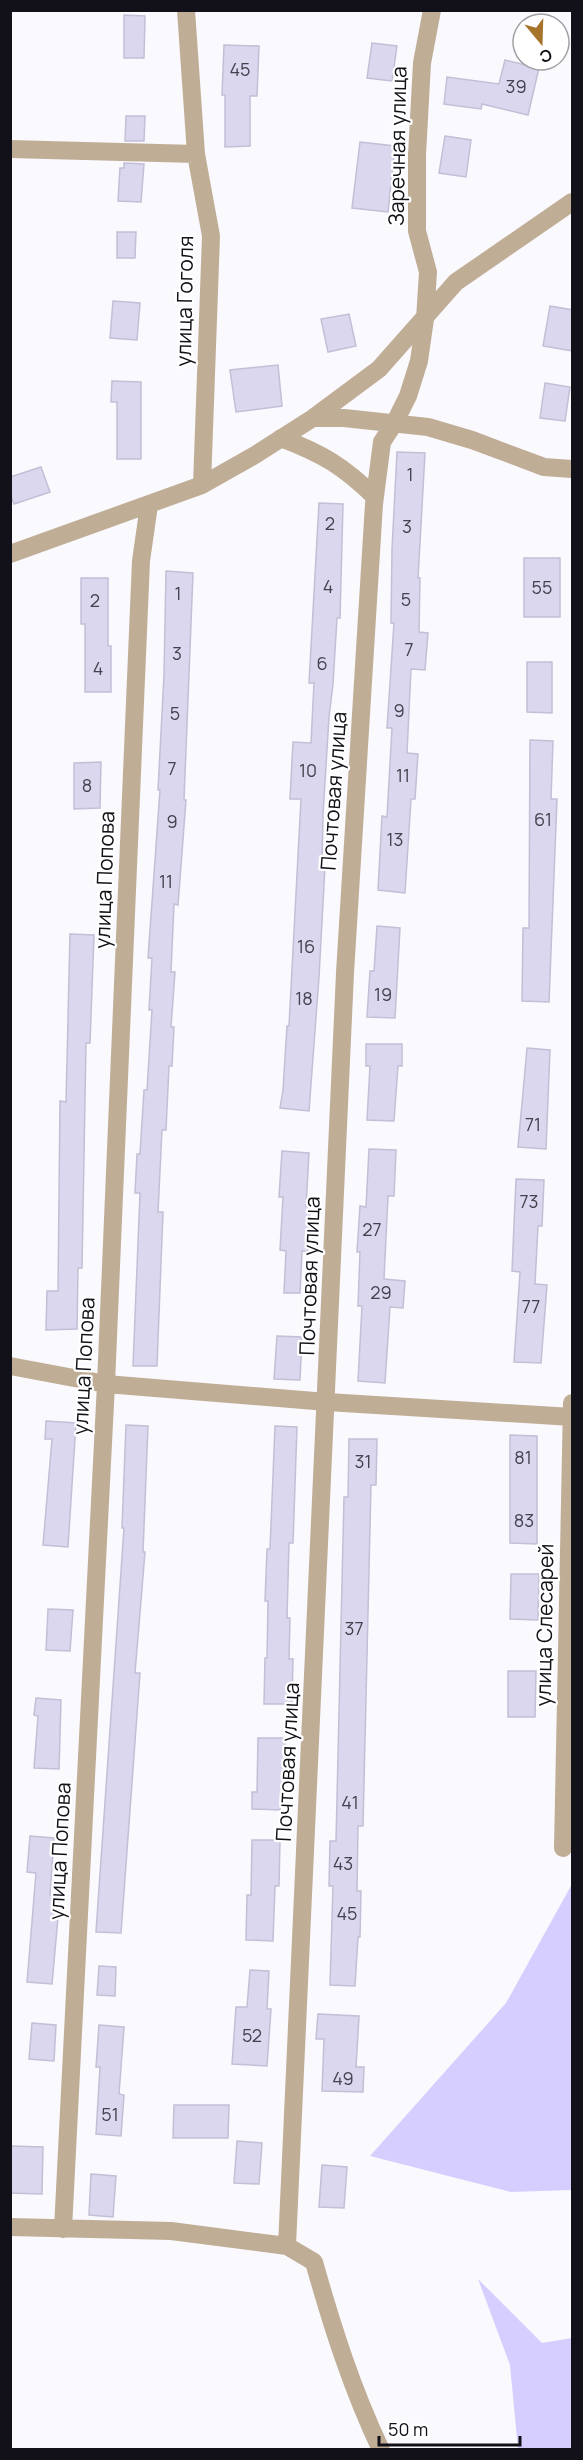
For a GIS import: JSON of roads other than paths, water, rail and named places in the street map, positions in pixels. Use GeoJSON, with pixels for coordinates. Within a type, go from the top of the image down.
{"type":"FeatureCollection","features":[{"type":"Feature","properties":{"kind":"street","name":"улица Гоголя"},"geometry":{"type":"LineString","coordinates":[[186,10],[196,154],[211,236],[202,485]]}},
{"type":"Feature","properties":{"kind":"street","name":"Заречная улица"},"geometry":{"type":"LineString","coordinates":[[425,319],[428,272],[417,231],[417,155],[422,63],[432,10]]}},
{"type":"Feature","properties":{"kind":"street"},"geometry":{"type":"LineString","coordinates":[[10,149],[196,154]]}},
{"type":"Feature","properties":{"kind":"street"},"geometry":{"type":"LineString","coordinates":[[10,554],[202,485],[313,418],[379,369],[456,282],[573,202]]}},
{"type":"Feature","properties":{"kind":"street","name":"Почтовая улица"},"geometry":{"type":"LineString","coordinates":[[287,2246],[345,974],[375,497],[382,442],[408,396],[419,361],[425,319]]}},
{"type":"Feature","properties":{"kind":"street"},"geometry":{"type":"LineString","coordinates":[[313,418],[395,422],[428,428],[472,440],[544,467],[573,470]]}},
{"type":"Feature","properties":{"kind":"street"},"geometry":{"type":"LineString","coordinates":[[281,438],[313,450],[348,471],[375,497]]}},
{"type":"Feature","properties":{"kind":"street","name":"улица Попова"},"geometry":{"type":"LineString","coordinates":[[63,2229],[106,1384],[140,573],[150,505]]}},
{"type":"Feature","properties":{"kind":"street"},"geometry":{"type":"LineString","coordinates":[[10,1366],[106,1384],[327,1402],[572,1417]]}},
{"type":"Feature","properties":{"kind":"street","name":"улица Слесарей"},"geometry":{"type":"LineString","coordinates":[[563,1848],[573,1403]]}},
{"type":"Feature","properties":{"kind":"street"},"geometry":{"type":"LineString","coordinates":[[10,2227],[171,2231],[287,2246],[314,2262],[339,2345],[363,2413],[381,2450]]}}]}
